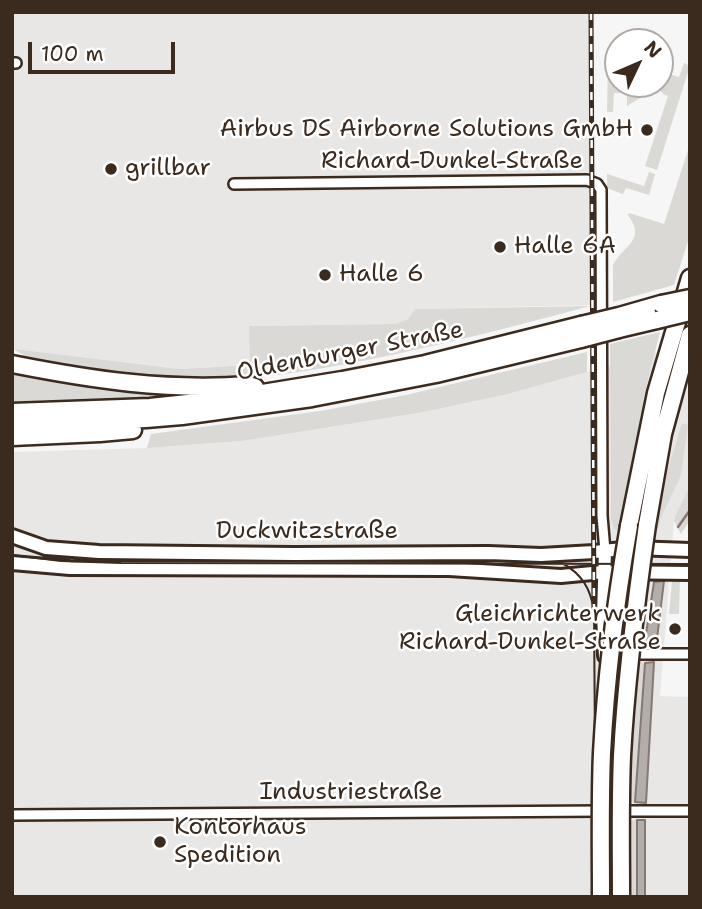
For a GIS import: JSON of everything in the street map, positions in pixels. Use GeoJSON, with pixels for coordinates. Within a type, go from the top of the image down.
{"type":"FeatureCollection","features":[{"type":"Feature","properties":{"kind":"highway"},"geometry":{"type":"LineString","coordinates":[[600,897],[604,728],[617,606],[629,526],[656,393],[690,278]]}},
{"type":"Feature","properties":{"kind":"highway","name":"Oldenburger Straße"},"geometry":{"type":"LineString","coordinates":[[12,412],[150,407],[274,391],[581,332],[659,312],[690,298]]}},
{"type":"Feature","properties":{"kind":"highway","name":"Oldenburger Straße"},"geometry":{"type":"LineString","coordinates":[[659,312],[690,312]]}},
{"type":"Feature","properties":{"kind":"highway","name":"Oldenburger Straße"},"geometry":{"type":"LineString","coordinates":[[12,425],[182,416],[312,398],[478,365],[581,332]]}},
{"type":"Feature","properties":{"kind":"highway"},"geometry":{"type":"LineString","coordinates":[[621,897],[622,755],[636,603],[663,434],[690,335]]}},
{"type":"Feature","properties":{"kind":"highway"},"geometry":{"type":"LineString","coordinates":[[12,364],[67,375],[160,387],[248,385],[274,391]]}},
{"type":"Feature","properties":{"kind":"highway"},"geometry":{"type":"LineString","coordinates":[[12,438],[151,427],[182,416]]}},
{"type":"Feature","properties":{"kind":"main road","name":"Duckwitzstraße"},"geometry":{"type":"LineString","coordinates":[[12,536],[46,548],[90,551],[541,555],[632,548],[690,550]]}},
{"type":"Feature","properties":{"kind":"main road"},"geometry":{"type":"LineString","coordinates":[[605,551],[603,572],[606,675],[615,695],[611,897]]}},
{"type":"Feature","properties":{"kind":"main road","name":"Duckwitzstraße"},"geometry":{"type":"LineString","coordinates":[[12,563],[80,568],[449,569],[561,576],[603,572],[690,573]]}},
{"type":"Feature","properties":{"kind":"street","name":"Richard-Dunkel-Straße"},"geometry":{"type":"LineString","coordinates":[[234,184],[587,180],[597,184],[601,190],[602,516],[605,551]]}},
{"type":"Feature","properties":{"kind":"street"},"geometry":{"type":"LineString","coordinates":[[12,355],[52,366],[67,375]]}},
{"type":"Feature","properties":{"kind":"street"},"geometry":{"type":"LineString","coordinates":[[605,651],[685,654]]}},
{"type":"Feature","properties":{"kind":"street","name":"Industriestraße"},"geometry":{"type":"LineString","coordinates":[[12,815],[690,811]]}},
{"type":"Feature","properties":{"kind":"shaded area"},"geometry":{"type":"Polygon","coordinates":[[[12,12],[594,12],[595,305],[415,309],[408,319],[395,324],[250,326],[250,365],[180,369],[12,349],[12,12]]]}},
{"type":"Feature","properties":{"kind":"shaded area"},"geometry":{"type":"Polygon","coordinates":[[[684,63],[687,64],[689,69],[657,170],[645,166],[667,98],[674,98],[674,76],[679,77],[684,63]]]}},
{"type":"Feature","properties":{"kind":"shaded area"},"geometry":{"type":"Polygon","coordinates":[[[607,98],[614,98],[613,112],[607,112],[607,98]]]}},
{"type":"Feature","properties":{"kind":"shaded area"},"geometry":{"type":"Polygon","coordinates":[[[627,98],[640,98],[627,106],[627,98]]]}},
{"type":"Feature","properties":{"kind":"shaded area"},"geometry":{"type":"Polygon","coordinates":[[[690,144],[690,235],[674,285],[613,302],[613,265],[634,237],[635,231],[628,215],[629,213],[664,224],[690,144]]]}},
{"type":"Feature","properties":{"kind":"shaded area"},"geometry":{"type":"Polygon","coordinates":[[[649,172],[655,174],[649,195],[626,188],[623,194],[607,188],[607,174],[644,186],[649,172]]]}},
{"type":"Feature","properties":{"kind":"shaded area"},"geometry":{"type":"Polygon","coordinates":[[[590,306],[395,354],[251,378],[181,380],[149,377],[53,364],[14,349],[180,369],[250,365],[249,326],[395,324],[408,319],[415,309],[590,306]]]}},
{"type":"Feature","properties":{"kind":"shaded area"},"geometry":{"type":"Polygon","coordinates":[[[660,332],[644,395],[618,530],[614,529],[611,519],[610,344],[660,332]]]}},
{"type":"Feature","properties":{"kind":"shaded area"},"geometry":{"type":"Polygon","coordinates":[[[690,343],[690,486],[674,521],[660,696],[690,697],[690,897],[12,897],[12,452],[147,448],[242,441],[419,413],[504,395],[690,343]]]}},
{"type":"Feature","properties":{"kind":"shaded area"},"geometry":{"type":"Polygon","coordinates":[[[587,352],[587,372],[504,395],[419,413],[242,441],[147,448],[151,434],[320,411],[406,395],[587,352]]]}},
{"type":"Feature","properties":{"kind":"shaded area"},"geometry":{"type":"Polygon","coordinates":[[[12,370],[168,392],[169,397],[12,405],[12,370]]]}},
{"type":"Feature","properties":{"kind":"shaded area"},"geometry":{"type":"Polygon","coordinates":[[[682,423],[688,425],[681,475],[658,530],[655,529],[665,478],[682,423]]]}},
{"type":"Feature","properties":{"kind":"shaded area"},"geometry":{"type":"Polygon","coordinates":[[[690,486],[690,520],[681,534],[674,521],[690,486]]]}},
{"type":"Feature","properties":{"kind":"shaded area"},"geometry":{"type":"Polygon","coordinates":[[[672,580],[680,580],[679,614],[669,614],[672,580]]]}},
{"type":"Feature","properties":{"kind":"shaded area"},"geometry":{"type":"Polygon","coordinates":[[[664,581],[656,647],[644,647],[654,582],[664,581]]]}},
{"type":"Feature","properties":{"kind":"shaded area"},"geometry":{"type":"Polygon","coordinates":[[[654,662],[646,803],[635,802],[645,663],[654,662]]]}},
{"type":"Feature","properties":{"kind":"shaded area"},"geometry":{"type":"Polygon","coordinates":[[[639,663],[645,663],[635,802],[631,802],[629,800],[639,663]]]}},
{"type":"Feature","properties":{"kind":"shaded area"},"geometry":{"type":"Polygon","coordinates":[[[637,820],[637,897],[629,897],[628,827],[631,821],[637,820]]]}},
{"type":"Feature","properties":{"kind":"shaded area"},"geometry":{"type":"Polygon","coordinates":[[[637,820],[645,820],[645,897],[637,897],[637,820]]]}},
{"type":"Feature","properties":{"kind":"waterway"},"geometry":{"type":"LineString","coordinates":[[678,527],[690,510]]}},
{"type":"Feature","properties":{"kind":"tram line"},"geometry":{"type":"LineString","coordinates":[[12,555],[61,561],[121,563],[690,564]]}},
{"type":"Feature","properties":{"kind":"tram line"},"geometry":{"type":"LineString","coordinates":[[562,563],[584,582],[594,610],[596,897]]}},
{"type":"Feature","properties":{"kind":"railway"},"geometry":{"type":"LineString","coordinates":[[591,12],[594,610]]}},
{"type":"Feature","properties":{"kind":"place","name":"Airbus DS Airborne Solutions GmbH"},"geometry":{"type":"Point","coordinates":[647,130]}},
{"type":"Feature","properties":{"kind":"place","name":"grillbar"},"geometry":{"type":"Point","coordinates":[111,169]}},
{"type":"Feature","properties":{"kind":"place","name":"Halle 6A"},"geometry":{"type":"Point","coordinates":[500,247]}},
{"type":"Feature","properties":{"kind":"place","name":"Halle 6"},"geometry":{"type":"Point","coordinates":[325,275]}},
{"type":"Feature","properties":{"kind":"place","name":"Gleichrichterwerk Richard-Dunkel-Straße"},"geometry":{"type":"Point","coordinates":[675,629]}},
{"type":"Feature","properties":{"kind":"place","name":"Kontorhaus Spedition"},"geometry":{"type":"Point","coordinates":[160,842]}}]}
